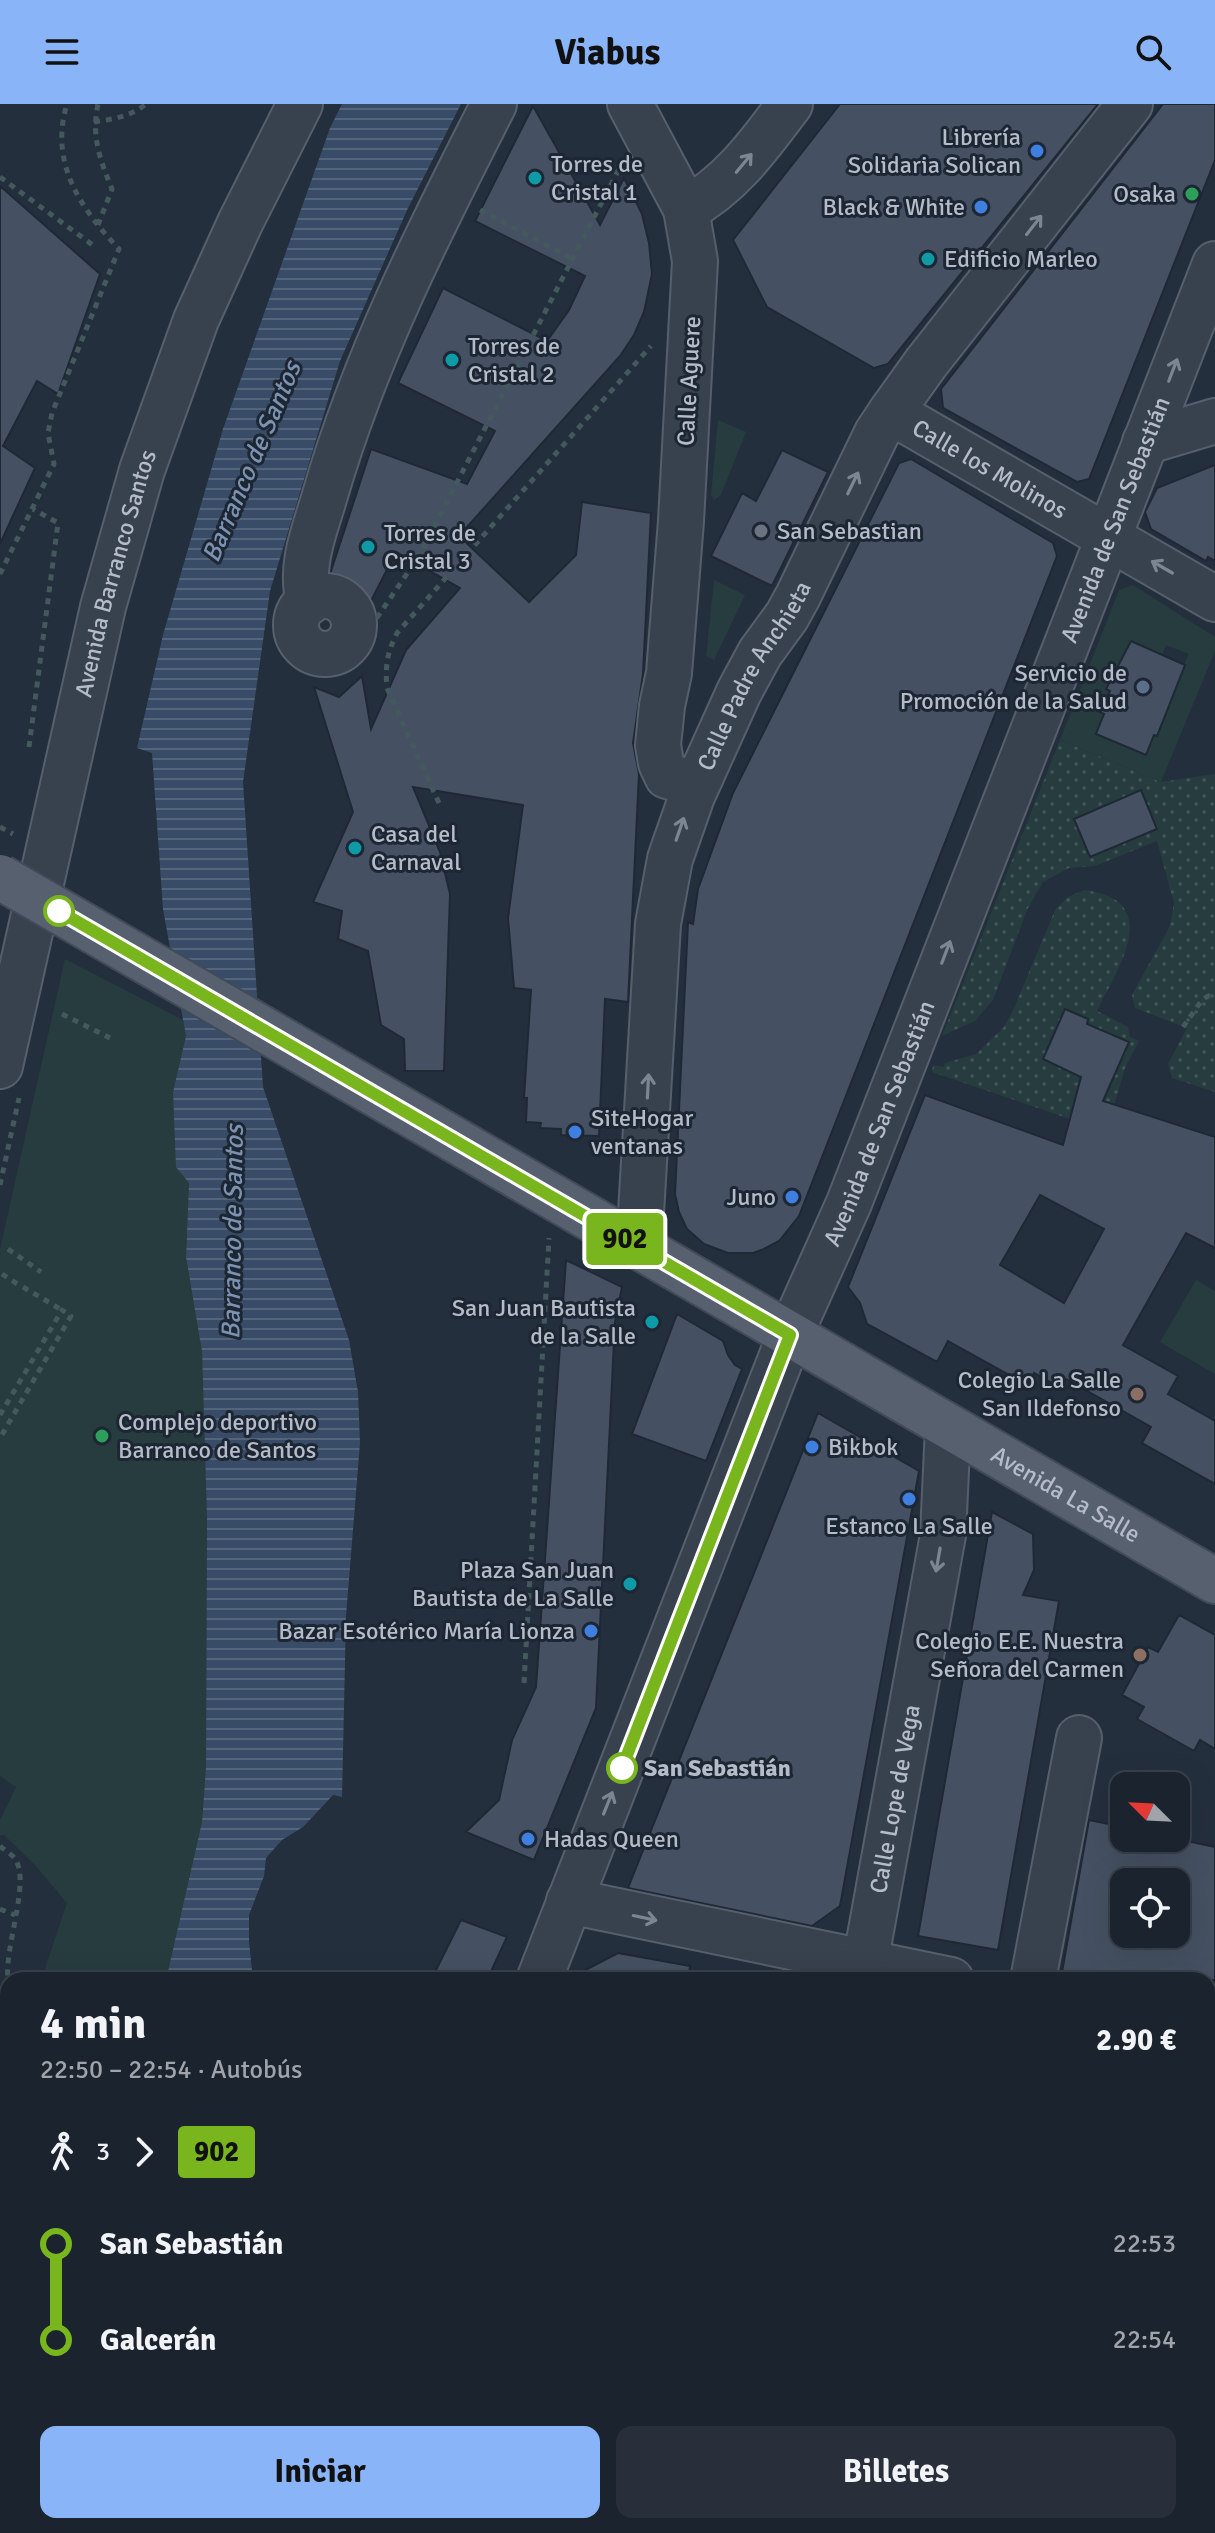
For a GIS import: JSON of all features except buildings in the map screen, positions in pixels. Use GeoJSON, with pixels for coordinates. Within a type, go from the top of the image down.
{"type":"FeatureCollection","features":[{"type":"Feature","properties":{"kind":"main road","name":"Avenida La Salle"},"geometry":{"type":"LineString","coordinates":[[0,877],[455,1140],[551,1213],[639,1247],[1215,1581]]}},
{"type":"Feature","properties":{"kind":"street","name":"Avenida Barranco Santos"},"geometry":{"type":"LineString","coordinates":[[0,1066],[103,607],[142,470],[196,320],[240,223],[300,104]]}},
{"type":"Feature","properties":{"kind":"street"},"geometry":{"type":"LineString","coordinates":[[309,602],[304,584],[306,562],[355,401],[400,291],[494,104]]}},
{"type":"Feature","properties":{"kind":"street","name":"Calle Aguere"},"geometry":{"type":"LineString","coordinates":[[630,104],[686,209],[695,261],[682,506],[669,673],[707,763]]}},
{"type":"Feature","properties":{"kind":"street"},"geometry":{"type":"LineString","coordinates":[[686,209],[706,198],[738,171],[790,104]]}},
{"type":"Feature","properties":{"kind":"street","name":"Calle Padre Anchieta"},"geometry":{"type":"LineString","coordinates":[[639,1247],[658,924],[670,859],[707,763],[739,692],[768,639],[787,616],[877,433],[926,363],[1130,104]]}},
{"type":"Feature","properties":{"kind":"street","name":"Avenida de San Sebastián"},"geometry":{"type":"LineString","coordinates":[[542,1972],[790,1335],[849,1203],[1215,264]]}},
{"type":"Feature","properties":{"kind":"street","name":"Calle los Molinos"},"geometry":{"type":"LineString","coordinates":[[891,412],[1215,599]]}},
{"type":"Feature","properties":{"kind":"street"},"geometry":{"type":"LineString","coordinates":[[1145,442],[1215,421]]}},
{"type":"Feature","properties":{"kind":"street","name":"Calle Lope de Vega"},"geometry":{"type":"LineString","coordinates":[[864,1972],[943,1535],[948,1427]]}},
{"type":"Feature","properties":{"kind":"street"},"geometry":{"type":"LineString","coordinates":[[1035,1972],[1079,1738]]}},
{"type":"Feature","properties":{"kind":"street"},"geometry":{"type":"LineString","coordinates":[[569,1901],[864,1972]]}},
{"type":"Feature","properties":{"kind":"path"},"geometry":{"type":"LineString","coordinates":[[0,574],[54,464],[48,433],[56,402],[119,249],[97,226],[79,199],[66,170],[60,127],[67,104]]}},
{"type":"Feature","properties":{"kind":"path"},"geometry":{"type":"LineString","coordinates":[[97,226],[112,189],[97,152],[94,122],[98,104]]}},
{"type":"Feature","properties":{"kind":"path"},"geometry":{"type":"LineString","coordinates":[[94,122],[119,118],[146,104]]}},
{"type":"Feature","properties":{"kind":"path"},"geometry":{"type":"LineString","coordinates":[[370,628],[419,556],[624,159]]}},
{"type":"Feature","properties":{"kind":"path"},"geometry":{"type":"LineString","coordinates":[[0,177],[94,246]]}},
{"type":"Feature","properties":{"kind":"path"},"geometry":{"type":"LineString","coordinates":[[471,206],[571,258]]}},
{"type":"Feature","properties":{"kind":"path"},"geometry":{"type":"LineString","coordinates":[[439,803],[387,688],[385,667],[388,651],[397,633],[654,342]]}},
{"type":"Feature","properties":{"kind":"path"},"geometry":{"type":"LineString","coordinates":[[28,757],[58,523],[33,509]]}},
{"type":"Feature","properties":{"kind":"path"},"geometry":{"type":"LineString","coordinates":[[0,827],[14,834]]}},
{"type":"Feature","properties":{"kind":"path"},"geometry":{"type":"LineString","coordinates":[[1183,1027],[1202,1000],[1208,996],[1215,997]]}},
{"type":"Feature","properties":{"kind":"path"},"geometry":{"type":"LineString","coordinates":[[62,1014],[110,1038]]}},
{"type":"Feature","properties":{"kind":"path"},"geometry":{"type":"LineString","coordinates":[[524,1683],[551,1213]]}},
{"type":"Feature","properties":{"kind":"path"},"geometry":{"type":"LineString","coordinates":[[8,1249],[41,1272]]}},
{"type":"Feature","properties":{"kind":"path"},"geometry":{"type":"LineString","coordinates":[[0,1438],[71,1316],[2,1274]]}},
{"type":"Feature","properties":{"kind":"path"},"geometry":{"type":"LineString","coordinates":[[0,1415],[62,1310]]}},
{"type":"Feature","properties":{"kind":"path"},"geometry":{"type":"LineString","coordinates":[[0,1846],[16,1859],[22,1880],[7,1972]]}},
{"type":"Feature","properties":{"kind":"path"},"geometry":{"type":"LineString","coordinates":[[0,1909],[15,1915]]}},
{"type":"Feature","properties":{"kind":"green space"},"geometry":{"type":"Polygon","coordinates":[[[718,420],[746,432],[721,495],[714,500],[711,495],[718,420]]]}},
{"type":"Feature","properties":{"kind":"green space"},"geometry":{"type":"Polygon","coordinates":[[[714,580],[745,595],[714,660],[706,656],[714,580]]]}},
{"type":"Feature","properties":{"kind":"green space"},"geometry":{"type":"Polygon","coordinates":[[[1133,585],[1215,637],[1215,651],[1161,782],[1060,740],[1119,590],[1133,585]],[[1131,641],[1106,689],[1110,691],[1096,734],[1146,755],[1154,735],[1157,736],[1168,710],[1164,708],[1189,654],[1166,645],[1162,655],[1131,641]]]}},
{"type":"Feature","properties":{"kind":"green space"},"geometry":{"type":"Polygon","coordinates":[[[1060,740],[1161,782],[1215,774],[1215,1092],[1172,1078],[1168,1064],[1187,1028],[1135,1008],[1132,995],[1170,926],[1174,903],[1157,841],[1095,866],[1069,868],[1043,882],[1027,910],[993,1000],[975,1021],[942,1036],[1060,740]]]}},
{"type":"Feature","properties":{"kind":"green space"},"geometry":{"type":"Polygon","coordinates":[[[1084,890],[1109,896],[1123,907],[1129,921],[1129,938],[1123,956],[1097,1011],[1128,1027],[1130,1037],[1139,1041],[1125,1068],[1114,1105],[1077,1094],[1070,1119],[932,1072],[933,1065],[944,1067],[945,1063],[976,1054],[1004,1027],[1055,910],[1068,897],[1084,890]]]}},
{"type":"Feature","properties":{"kind":"green space","name":"Complejo deportivo Barranco de Santos"},"geometry":{"type":"Polygon","coordinates":[[[65,959],[183,1020],[186,1036],[173,1092],[189,1183],[186,1257],[202,1352],[207,1519],[206,1767],[202,1822],[168,1972],[44,1972],[67,1903],[35,1865],[4,1835],[0,1835],[0,1820],[16,1787],[0,1776],[0,1249],[65,959]]]}},
{"type":"Feature","properties":{"kind":"green space"},"geometry":{"type":"Polygon","coordinates":[[[1196,1280],[1215,1291],[1215,1374],[1160,1342],[1196,1280]]]}},
{"type":"Feature","properties":{"kind":"water","name":"Barranco de Santos"},"geometry":{"type":"Polygon","coordinates":[[[342,104],[461,104],[408,208],[340,361],[270,591],[243,782],[263,1087],[349,1340],[358,1392],[360,1443],[346,1616],[342,1797],[333,1795],[303,1827],[282,1840],[266,1858],[264,1876],[249,1915],[252,1972],[168,1972],[202,1822],[206,1767],[207,1519],[202,1352],[186,1257],[189,1183],[176,1167],[173,1092],[186,1036],[163,909],[152,753],[137,748],[163,635],[223,429],[330,128],[342,104]]]}},
{"type":"Feature","properties":{"kind":"bus line","name":"902"},"geometry":{"type":"LineString","coordinates":[[59,911],[790,1335],[622,1768]]}},
{"type":"Feature","properties":{"kind":"place","name":"Librería Solidaria Solican"},"geometry":{"type":"Point","coordinates":[1037,151]}},
{"type":"Feature","properties":{"kind":"place","name":"Torres de Cristal 1"},"geometry":{"type":"Point","coordinates":[535,178]}},
{"type":"Feature","properties":{"kind":"place","name":"Osaka"},"geometry":{"type":"Point","coordinates":[1192,194]}},
{"type":"Feature","properties":{"kind":"place","name":"Black & White"},"geometry":{"type":"Point","coordinates":[981,207]}},
{"type":"Feature","properties":{"kind":"place","name":"Edificio Marleo"},"geometry":{"type":"Point","coordinates":[928,259]}},
{"type":"Feature","properties":{"kind":"place","name":"Torres de Cristal 2"},"geometry":{"type":"Point","coordinates":[452,360]}},
{"type":"Feature","properties":{"kind":"place","name":"San Sebastian"},"geometry":{"type":"Point","coordinates":[761,531]}},
{"type":"Feature","properties":{"kind":"place","name":"Torres de Cristal 3"},"geometry":{"type":"Point","coordinates":[368,547]}},
{"type":"Feature","properties":{"kind":"place","name":"Servicio de Promoción de la Salud"},"geometry":{"type":"Point","coordinates":[1143,687]}},
{"type":"Feature","properties":{"kind":"place","name":"Casa del Carnaval"},"geometry":{"type":"Point","coordinates":[355,848]}},
{"type":"Feature","properties":{"kind":"place","name":"SiteHogar ventanas"},"geometry":{"type":"Point","coordinates":[575,1132]}},
{"type":"Feature","properties":{"kind":"place","name":"Juno"},"geometry":{"type":"Point","coordinates":[792,1197]}},
{"type":"Feature","properties":{"kind":"place","name":"San Juan Bautista de la Salle"},"geometry":{"type":"Point","coordinates":[652,1322]}},
{"type":"Feature","properties":{"kind":"place","name":"Colegio La Salle San Ildefonso"},"geometry":{"type":"Point","coordinates":[1137,1394]}},
{"type":"Feature","properties":{"kind":"place","name":"Complejo deportivo Barranco de Santos"},"geometry":{"type":"Point","coordinates":[102,1436]}},
{"type":"Feature","properties":{"kind":"place","name":"Bikbok"},"geometry":{"type":"Point","coordinates":[812,1447]}},
{"type":"Feature","properties":{"kind":"place","name":"Estanco La Salle"},"geometry":{"type":"Point","coordinates":[909,1499]}},
{"type":"Feature","properties":{"kind":"place","name":"Plaza San Juan Bautista de La Salle"},"geometry":{"type":"Point","coordinates":[630,1584]}},
{"type":"Feature","properties":{"kind":"place","name":"Bazar Esotérico María Lionza"},"geometry":{"type":"Point","coordinates":[591,1631]}},
{"type":"Feature","properties":{"kind":"place","name":"Colegio E.E. Nuestra Señora del Carmen"},"geometry":{"type":"Point","coordinates":[1140,1655]}},
{"type":"Feature","properties":{"kind":"place","name":"San Sebastián"},"geometry":{"type":"Point","coordinates":[622,1768]}},
{"type":"Feature","properties":{"kind":"place","name":"Hadas Queen"},"geometry":{"type":"Point","coordinates":[528,1839]}}]}
